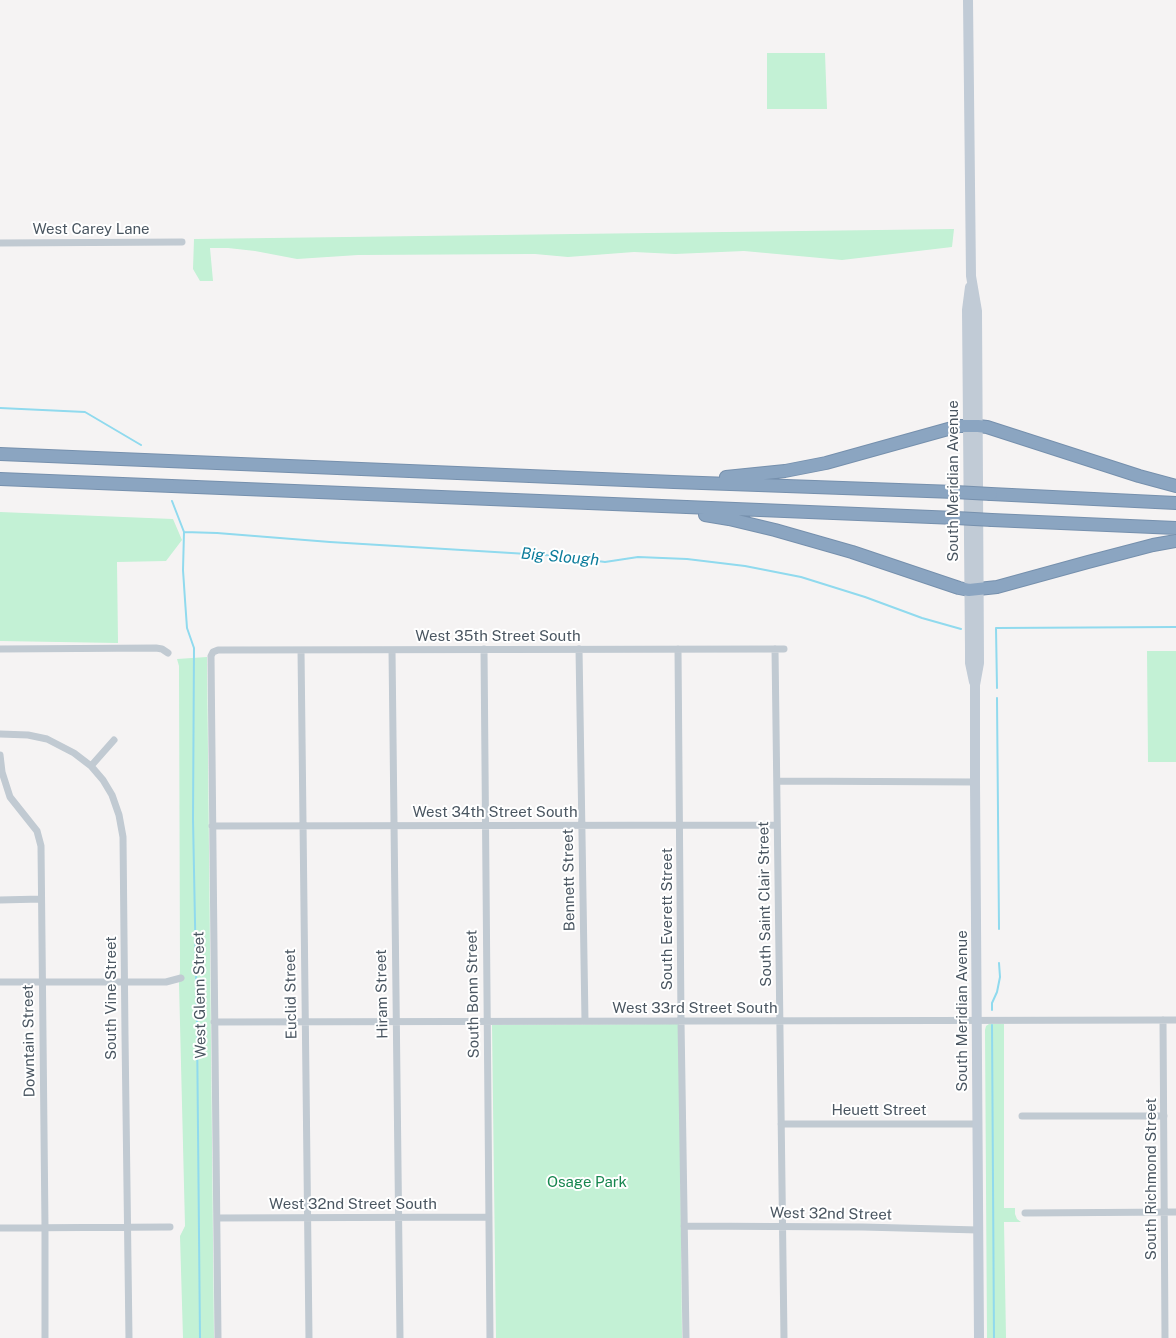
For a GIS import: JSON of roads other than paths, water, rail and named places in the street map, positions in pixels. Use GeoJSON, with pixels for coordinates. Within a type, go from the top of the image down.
{"type":"FeatureCollection","features":[{"type":"Feature","properties":{"kind":"highway"},"geometry":{"type":"LineString","coordinates":[[674,482],[786,472],[826,463],[959,426],[987,426],[1139,476],[1176,486]]}},
{"type":"Feature","properties":{"kind":"highway"},"geometry":{"type":"LineString","coordinates":[[0,454],[955,492],[1176,504]]}},
{"type":"Feature","properties":{"kind":"highway"},"geometry":{"type":"LineString","coordinates":[[0,479],[1176,528]]}},
{"type":"Feature","properties":{"kind":"highway"},"geometry":{"type":"LineString","coordinates":[[648,506],[729,519],[775,530],[852,552],[958,588],[974,590],[997,588],[1125,552],[1176,541]]}},
{"type":"Feature","properties":{"kind":"main road","name":"South Meridian Avenue"},"geometry":{"type":"LineString","coordinates":[[968,0],[971,276],[967,310],[973,426],[974,590],[979,663],[975,684],[979,1338]]}},
{"type":"Feature","properties":{"kind":"street","name":"West Carey Lane"},"geometry":{"type":"LineString","coordinates":[[0,243],[182,242]]}},
{"type":"Feature","properties":{"kind":"street"},"geometry":{"type":"LineString","coordinates":[[0,649],[162,648],[168,653]]}},
{"type":"Feature","properties":{"kind":"street","name":"South Bonn Street"},"geometry":{"type":"LineString","coordinates":[[484,649],[490,1338]]}},
{"type":"Feature","properties":{"kind":"street","name":"Bennett Street"},"geometry":{"type":"LineString","coordinates":[[580,649],[585,1022]]}},
{"type":"Feature","properties":{"kind":"street","name":"South Everett Street"},"geometry":{"type":"LineString","coordinates":[[678,649],[686,1338]]}},
{"type":"Feature","properties":{"kind":"street","name":"South Saint Clair Street"},"geometry":{"type":"LineString","coordinates":[[775,649],[784,1338]]}},
{"type":"Feature","properties":{"kind":"street","name":"West 35th Street South"},"geometry":{"type":"LineString","coordinates":[[213,652],[218,650],[784,649]]}},
{"type":"Feature","properties":{"kind":"street","name":"Euclid Street"},"geometry":{"type":"LineString","coordinates":[[301,650],[309,1338]]}},
{"type":"Feature","properties":{"kind":"street","name":"Hiram Street"},"geometry":{"type":"LineString","coordinates":[[392,650],[400,1338]]}},
{"type":"Feature","properties":{"kind":"street","name":"West Glenn Street"},"geometry":{"type":"LineString","coordinates":[[213,652],[211,656],[212,826],[218,1338]]}},
{"type":"Feature","properties":{"kind":"street","name":"South Vine Street"},"geometry":{"type":"LineString","coordinates":[[0,734],[28,735],[47,739],[73,752],[91,766],[103,780],[112,795],[119,815],[123,837],[129,1338]]}},
{"type":"Feature","properties":{"kind":"street"},"geometry":{"type":"LineString","coordinates":[[91,766],[114,740]]}},
{"type":"Feature","properties":{"kind":"street","name":"Downtain Street"},"geometry":{"type":"LineString","coordinates":[[0,755],[2,772],[10,797],[39,835],[41,859],[45,1338]]}},
{"type":"Feature","properties":{"kind":"street"},"geometry":{"type":"LineString","coordinates":[[777,781],[975,782]]}},
{"type":"Feature","properties":{"kind":"street","name":"West 34th Street South"},"geometry":{"type":"LineString","coordinates":[[212,826],[777,825]]}},
{"type":"Feature","properties":{"kind":"street"},"geometry":{"type":"LineString","coordinates":[[0,900],[41,900]]}},
{"type":"Feature","properties":{"kind":"street"},"geometry":{"type":"LineString","coordinates":[[0,982],[166,982],[180,978]]}},
{"type":"Feature","properties":{"kind":"street","name":"South Richmond Street"},"geometry":{"type":"LineString","coordinates":[[1163,1020],[1166,1338]]}},
{"type":"Feature","properties":{"kind":"street","name":"West 33rd Street South"},"geometry":{"type":"LineString","coordinates":[[214,1022],[1176,1020]]}},
{"type":"Feature","properties":{"kind":"street"},"geometry":{"type":"LineString","coordinates":[[1022,1116],[1164,1116]]}},
{"type":"Feature","properties":{"kind":"street","name":"Heuett Street"},"geometry":{"type":"LineString","coordinates":[[781,1124],[977,1124]]}},
{"type":"Feature","properties":{"kind":"street"},"geometry":{"type":"LineString","coordinates":[[1025,1213],[1176,1212]]}},
{"type":"Feature","properties":{"kind":"street","name":"West 32nd Street South"},"geometry":{"type":"LineString","coordinates":[[217,1218],[489,1217]]}},
{"type":"Feature","properties":{"kind":"street","name":"West 32nd Street"},"geometry":{"type":"LineString","coordinates":[[684,1226],[978,1230]]}},
{"type":"Feature","properties":{"kind":"street"},"geometry":{"type":"LineString","coordinates":[[0,1228],[170,1227]]}},
{"type":"Feature","properties":{"kind":"waterway","name":"Big Slough"},"geometry":{"type":"LineString","coordinates":[[0,408],[85,412],[141,445]]}},
{"type":"Feature","properties":{"kind":"waterway","name":"Big Slough"},"geometry":{"type":"LineString","coordinates":[[172,501],[184,532],[544,555],[605,562],[638,557],[687,559],[745,566],[801,577],[865,597],[922,618],[961,629]]}},
{"type":"Feature","properties":{"kind":"waterway"},"geometry":{"type":"LineString","coordinates":[[184,532],[183,570],[187,628],[194,648],[193,819],[200,1338]]}},
{"type":"Feature","properties":{"kind":"waterway"},"geometry":{"type":"LineString","coordinates":[[997,688],[996,628],[1176,627]]}},
{"type":"Feature","properties":{"kind":"waterway"},"geometry":{"type":"LineString","coordinates":[[997,698],[999,929]]}},
{"type":"Feature","properties":{"kind":"waterway"},"geometry":{"type":"LineString","coordinates":[[992,1010],[992,1003],[997,992],[1000,977],[999,963]]}},
{"type":"Feature","properties":{"kind":"waterway"},"geometry":{"type":"LineString","coordinates":[[992,1025],[994,1338]]}},
{"type":"Feature","properties":{"kind":"park label","name":"Osage Park"},"geometry":{"type":"Point","coordinates":[587,1182]}}]}
